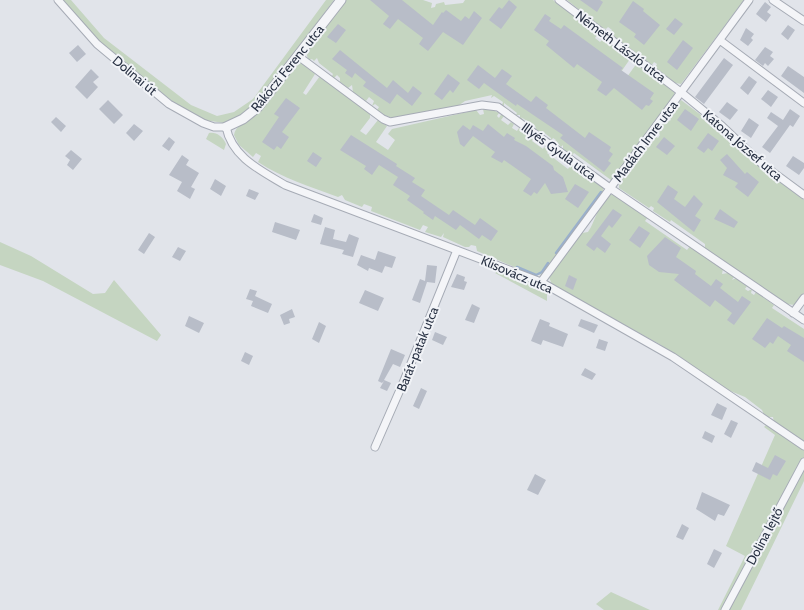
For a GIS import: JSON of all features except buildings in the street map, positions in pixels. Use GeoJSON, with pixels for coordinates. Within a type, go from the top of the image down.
{"type":"FeatureCollection","features":[{"type":"Feature","properties":{"kind":"street","name":"Dolinai út"},"geometry":{"type":"LineString","coordinates":[[58,0],[97,44],[169,104],[203,123],[214,127],[226,127]]}},
{"type":"Feature","properties":{"kind":"street","name":"Rákóczi Ferenc utca"},"geometry":{"type":"LineString","coordinates":[[226,127],[243,119],[258,107],[340,0]]}},
{"type":"Feature","properties":{"kind":"street","name":"Németh László utca"},"geometry":{"type":"LineString","coordinates":[[559,0],[682,93]]}},
{"type":"Feature","properties":{"kind":"street","name":"Madách Imre utca"},"geometry":{"type":"LineString","coordinates":[[541,282],[721,41],[749,0]]}},
{"type":"Feature","properties":{"kind":"street"},"geometry":{"type":"LineString","coordinates":[[773,0],[804,21]]}},
{"type":"Feature","properties":{"kind":"street"},"geometry":{"type":"LineString","coordinates":[[721,41],[804,103]]}},
{"type":"Feature","properties":{"kind":"street","name":"Illyés Gyula utca"},"geometry":{"type":"LineString","coordinates":[[298,56],[383,119],[390,122],[395,123],[482,105],[495,106],[610,188],[804,320]]}},
{"type":"Feature","properties":{"kind":"street","name":"Katona József utca"},"geometry":{"type":"LineString","coordinates":[[682,93],[722,126],[762,164],[804,195]]}},
{"type":"Feature","properties":{"kind":"street","name":"Klisovácz utca"},"geometry":{"type":"LineString","coordinates":[[226,127],[231,142],[241,155],[252,164],[285,185],[541,282],[673,357],[804,446]]}},
{"type":"Feature","properties":{"kind":"street","name":"Barát-patak utca"},"geometry":{"type":"LineString","coordinates":[[375,447],[406,376],[457,250]]}},
{"type":"Feature","properties":{"kind":"street"},"geometry":{"type":"LineString","coordinates":[[794,313],[804,298]]}},
{"type":"Feature","properties":{"kind":"street","name":"Dolina lejtő"},"geometry":{"type":"LineString","coordinates":[[725,610],[804,462]]}},
{"type":"Feature","properties":{"kind":"green space"},"geometry":{"type":"Polygon","coordinates":[[[63,0],[71,0],[104,38],[191,105],[217,116],[234,112],[253,99],[326,0],[334,0],[257,104],[238,117],[224,123],[204,120],[176,104],[101,44],[63,0]]]}},
{"type":"Feature","properties":{"kind":"green space"},"geometry":{"type":"Polygon","coordinates":[[[344,0],[423,0],[432,3],[431,8],[435,7],[436,4],[444,2],[445,5],[463,3],[465,0],[553,0],[598,34],[595,38],[600,42],[604,38],[630,59],[621,72],[627,77],[637,63],[674,91],[675,95],[611,180],[574,153],[571,156],[563,151],[563,145],[561,147],[556,141],[554,143],[556,140],[553,138],[551,141],[551,138],[542,131],[540,133],[535,129],[536,127],[521,117],[525,122],[520,118],[520,115],[516,115],[517,113],[504,103],[504,106],[502,105],[503,102],[494,96],[491,98],[492,95],[465,101],[458,106],[395,119],[384,115],[377,110],[379,107],[375,104],[372,106],[374,101],[369,97],[366,101],[353,92],[352,85],[348,88],[340,82],[340,78],[337,75],[334,78],[332,76],[333,74],[319,63],[317,58],[314,61],[312,59],[309,60],[307,56],[311,46],[344,0]]]}},
{"type":"Feature","properties":{"kind":"green space"},"geometry":{"type":"Polygon","coordinates":[[[567,0],[744,0],[681,84],[675,83],[655,68],[657,64],[654,62],[652,65],[630,50],[610,32],[612,30],[608,27],[606,29],[601,27],[567,0]]]}},
{"type":"Feature","properties":{"kind":"green space"},"geometry":{"type":"Polygon","coordinates":[[[301,63],[315,74],[303,93],[306,95],[320,76],[323,78],[370,114],[370,118],[360,131],[366,135],[378,120],[387,126],[376,142],[388,150],[395,140],[388,134],[392,129],[476,110],[480,115],[484,114],[483,109],[491,109],[499,113],[497,116],[499,118],[502,113],[504,116],[501,120],[508,125],[511,122],[514,124],[512,128],[517,131],[519,128],[533,139],[532,141],[543,149],[544,147],[549,151],[547,153],[568,169],[571,165],[603,187],[603,192],[542,274],[535,276],[477,251],[476,246],[471,245],[469,247],[465,247],[443,237],[444,233],[441,237],[425,232],[428,227],[423,225],[420,230],[371,211],[372,207],[364,204],[362,207],[345,200],[342,195],[338,197],[307,186],[267,168],[258,162],[261,156],[256,153],[253,157],[239,145],[234,135],[235,131],[241,124],[261,110],[291,70],[296,65],[301,63]]]}},
{"type":"Feature","properties":{"kind":"green space"},"geometry":{"type":"Polygon","coordinates":[[[681,100],[725,133],[747,157],[804,200],[804,293],[795,305],[786,304],[705,248],[705,244],[671,220],[670,222],[653,211],[654,208],[651,206],[649,208],[619,188],[619,183],[654,135],[658,138],[660,135],[657,131],[666,118],[670,121],[671,119],[668,117],[681,100]]]}},
{"type":"Feature","properties":{"kind":"green space"},"geometry":{"type":"Polygon","coordinates":[[[209,133],[217,134],[223,139],[226,144],[224,150],[206,139],[209,133]]]}},
{"type":"Feature","properties":{"kind":"green space"},"geometry":{"type":"Polygon","coordinates":[[[613,194],[648,217],[645,221],[687,250],[691,245],[723,269],[722,274],[728,273],[734,277],[732,280],[736,278],[747,286],[745,289],[748,291],[752,289],[751,293],[754,295],[756,292],[774,305],[772,308],[804,329],[804,444],[774,423],[773,417],[765,417],[762,410],[745,397],[723,388],[661,345],[552,285],[549,277],[582,233],[588,232],[601,205],[608,196],[613,194]]]}},
{"type":"Feature","properties":{"kind":"green space"},"geometry":{"type":"Polygon","coordinates":[[[0,242],[31,256],[93,294],[105,293],[114,280],[161,335],[157,341],[43,281],[0,265],[0,242]]]}},
{"type":"Feature","properties":{"kind":"green space"},"geometry":{"type":"Polygon","coordinates":[[[501,269],[547,291],[547,301],[495,273],[501,269]]]}},
{"type":"Feature","properties":{"kind":"green space"},"geometry":{"type":"Polygon","coordinates":[[[766,425],[804,449],[804,458],[723,610],[718,610],[745,556],[726,546],[775,435],[764,427],[766,425]]]}},
{"type":"Feature","properties":{"kind":"green space"},"geometry":{"type":"Polygon","coordinates":[[[804,466],[804,481],[741,610],[728,610],[804,466]]]}},
{"type":"Feature","properties":{"kind":"green space"},"geometry":{"type":"Polygon","coordinates":[[[611,592],[650,610],[604,610],[596,604],[611,592]]]}},
{"type":"Feature","properties":{"kind":"waterway"},"geometry":{"type":"LineString","coordinates":[[556,253],[601,192]]}},
{"type":"Feature","properties":{"kind":"waterway"},"geometry":{"type":"LineString","coordinates":[[517,267],[536,275],[542,272],[548,263]]}}]}
